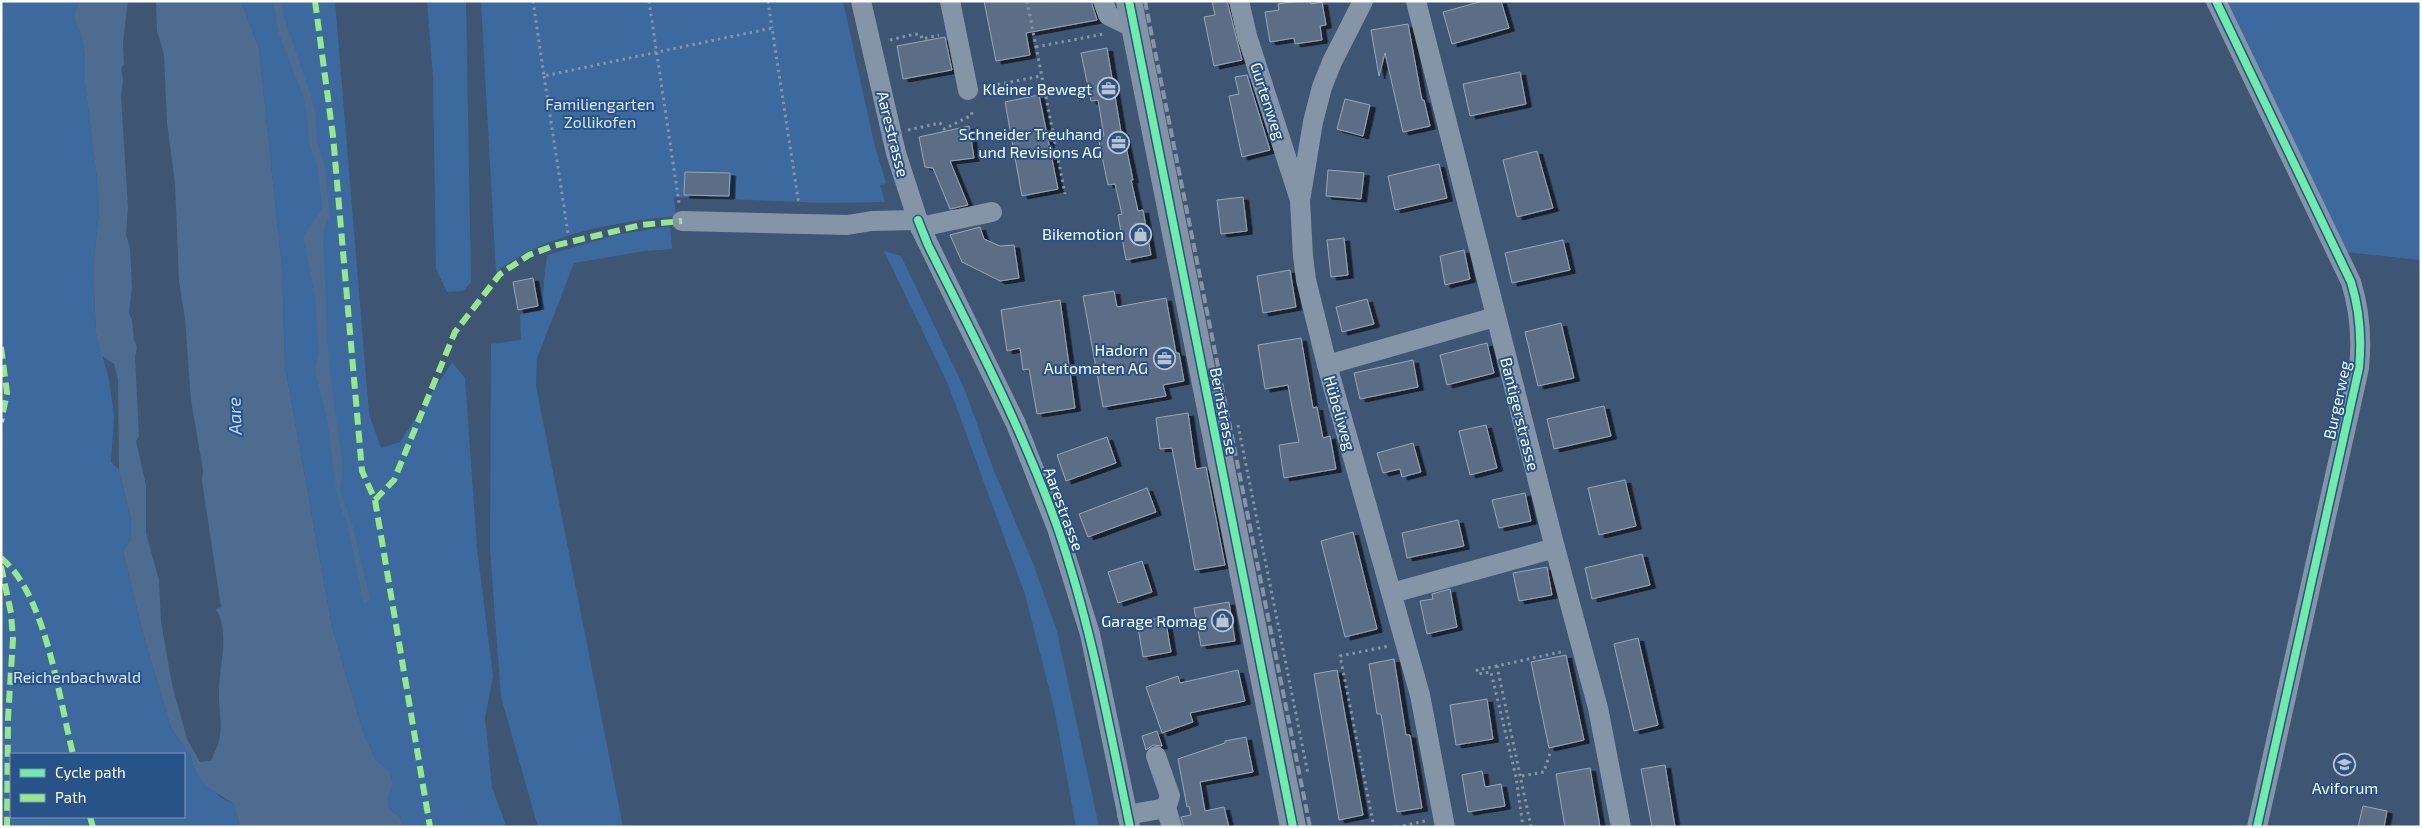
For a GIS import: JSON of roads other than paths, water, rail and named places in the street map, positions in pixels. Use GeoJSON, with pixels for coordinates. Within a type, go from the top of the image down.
{"type":"FeatureCollection","features":[{"type":"Feature","properties":{"kind":"main road","name":"Bernstrasse"},"geometry":{"type":"LineString","coordinates":[[1128,1],[1293,827]]}},
{"type":"Feature","properties":{"kind":"street","name":"Aarestrasse"},"geometry":{"type":"LineString","coordinates":[[861,1],[891,134],[919,224],[1016,424],[1057,528],[1090,634],[1128,821]]}},
{"type":"Feature","properties":{"kind":"street"},"geometry":{"type":"LineString","coordinates":[[950,1],[968,90]]}},
{"type":"Feature","properties":{"kind":"street"},"geometry":{"type":"LineString","coordinates":[[1103,1],[1108,15],[1134,28]]}},
{"type":"Feature","properties":{"kind":"street","name":"Gurtenweg"},"geometry":{"type":"LineString","coordinates":[[1239,1],[1247,36],[1300,201]]}},
{"type":"Feature","properties":{"kind":"street","name":"Hübeliweg"},"geometry":{"type":"LineString","coordinates":[[1363,1],[1322,87],[1313,122],[1300,201],[1306,280],[1327,365],[1392,593],[1426,721],[1444,822]]}},
{"type":"Feature","properties":{"kind":"street","name":"Bantigerstrasse"},"geometry":{"type":"LineString","coordinates":[[1416,1],[1495,317],[1600,716],[1621,827]]}},
{"type":"Feature","properties":{"kind":"street","name":"Burgerweg"},"geometry":{"type":"LineString","coordinates":[[2216,1],[2351,282],[2357,300],[2361,335],[2359,368],[2256,827]]}},
{"type":"Feature","properties":{"kind":"street"},"geometry":{"type":"LineString","coordinates":[[682,221],[847,225],[872,221],[919,224],[992,212]]}},
{"type":"Feature","properties":{"kind":"street"},"geometry":{"type":"LineString","coordinates":[[1327,365],[1495,317]]}},
{"type":"Feature","properties":{"kind":"street"},"geometry":{"type":"LineString","coordinates":[[1392,593],[1555,548]]}},
{"type":"Feature","properties":{"kind":"street"},"geometry":{"type":"LineString","coordinates":[[1156,756],[1170,796],[1166,808],[1172,827]]}},
{"type":"Feature","properties":{"kind":"street"},"geometry":{"type":"LineString","coordinates":[[1128,821],[1166,808]]}},
{"type":"Feature","properties":{"kind":"water","name":"Aare"},"geometry":{"type":"Polygon","coordinates":[[[80,1],[128,1],[123,43],[124,64],[121,68],[123,81],[121,96],[128,207],[126,235],[130,248],[132,287],[129,314],[132,319],[134,340],[137,347],[135,357],[139,436],[136,441],[146,485],[146,533],[159,580],[161,622],[172,684],[187,739],[200,762],[211,761],[219,743],[221,731],[219,686],[223,652],[223,630],[216,609],[221,607],[202,481],[203,470],[191,400],[185,319],[179,281],[175,183],[167,123],[164,55],[157,31],[156,1],[241,1],[259,49],[282,268],[285,366],[332,627],[363,732],[376,760],[390,772],[393,786],[388,796],[389,809],[400,817],[402,827],[240,827],[234,804],[206,786],[195,771],[190,754],[171,728],[142,630],[123,551],[131,539],[131,520],[119,470],[118,379],[114,364],[102,356],[96,334],[93,269],[99,211],[85,84],[85,55],[81,34],[75,22],[75,10],[80,1]]]}},
{"type":"Feature","properties":{"kind":"water"},"geometry":{"type":"Polygon","coordinates":[[[273,1],[282,1],[283,14],[315,111],[317,142],[325,166],[330,215],[324,229],[323,240],[329,366],[343,468],[340,490],[353,527],[370,599],[364,605],[347,523],[338,502],[327,418],[315,370],[319,353],[315,296],[303,236],[322,209],[317,164],[310,148],[303,96],[279,34],[273,1]]]}},
{"type":"Feature","properties":{"kind":"railway"},"geometry":{"type":"LineString","coordinates":[[1145,1],[1310,827]]}},
{"type":"Feature","properties":{"kind":"place","name":"Kleiner Bewegt"},"geometry":{"type":"Point","coordinates":[1108,89]}},
{"type":"Feature","properties":{"kind":"place","name":"Schneider Treuhand und Revisions AG"},"geometry":{"type":"Point","coordinates":[1118,143]}},
{"type":"Feature","properties":{"kind":"place","name":"Bikemotion"},"geometry":{"type":"Point","coordinates":[1140,234]}},
{"type":"Feature","properties":{"kind":"place","name":"Hadorn Automaten AG"},"geometry":{"type":"Point","coordinates":[1164,359]}},
{"type":"Feature","properties":{"kind":"place","name":"Garage Romag"},"geometry":{"type":"Point","coordinates":[1223,621]}},
{"type":"Feature","properties":{"kind":"place","name":"Aviforum"},"geometry":{"type":"Point","coordinates":[2345,764]}},
{"type":"Feature","properties":{"kind":"park label","name":"Familiengarten Zollikofen"},"geometry":{"type":"Point","coordinates":[600,113]}},
{"type":"Feature","properties":{"kind":"park label","name":"Reichenbachwald"},"geometry":{"type":"Point","coordinates":[77,677]}}]}
